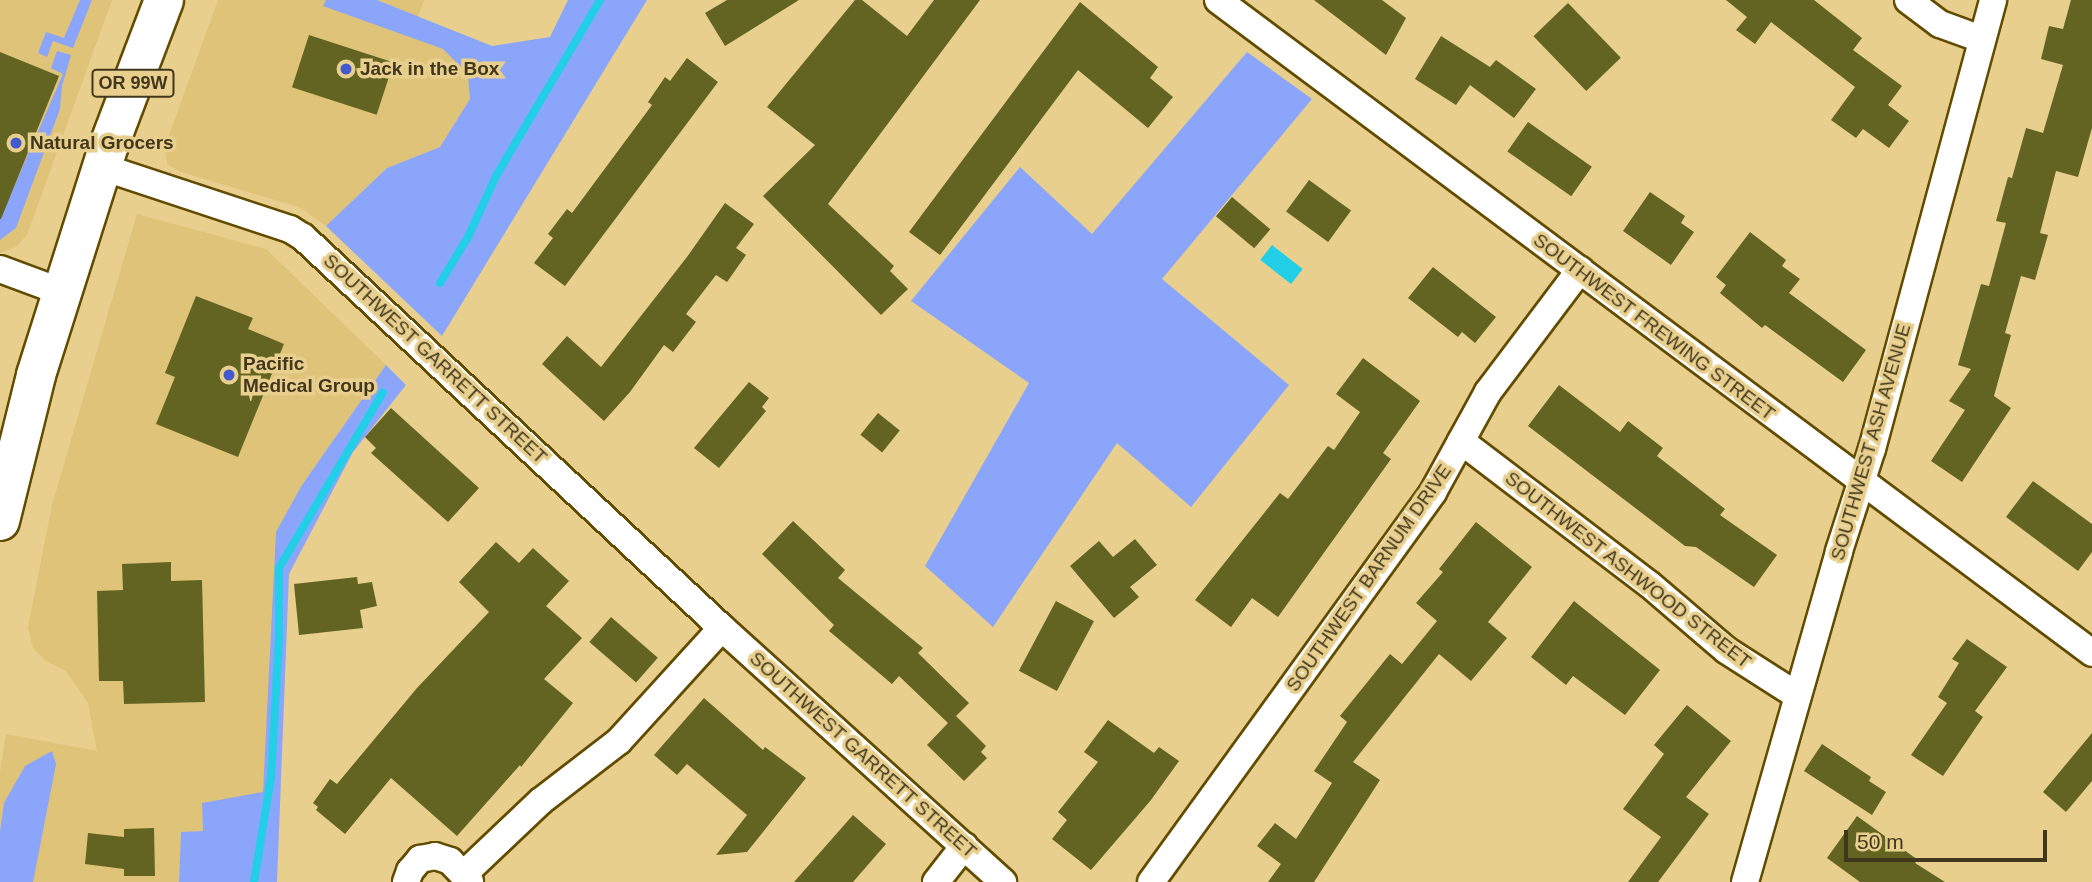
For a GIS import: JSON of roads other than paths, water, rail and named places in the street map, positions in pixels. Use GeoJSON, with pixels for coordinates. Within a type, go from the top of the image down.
{"type":"FeatureCollection","features":[{"type":"Feature","properties":{"kind":"highway","name":"OR 99W"},"geometry":{"type":"LineString","coordinates":[[0,521],[33,388],[62,292],[102,167],[164,0]]}},
{"type":"Feature","properties":{"kind":"street","name":"SOUTHWEST FREWING STREET"},"geometry":{"type":"LineString","coordinates":[[1218,0],[1860,483],[2092,653]]}},
{"type":"Feature","properties":{"kind":"street"},"geometry":{"type":"LineString","coordinates":[[1908,0],[1940,24],[1981,39]]}},
{"type":"Feature","properties":{"kind":"street","name":"SOUTHWEST ASH AVENUE"},"geometry":{"type":"LineString","coordinates":[[1745,882],[1872,449],[1993,0]]}},
{"type":"Feature","properties":{"kind":"street","name":"SOUTHWEST GARRETT STREET"},"geometry":{"type":"LineString","coordinates":[[102,167],[290,229],[303,237],[722,628],[1003,882]]}},
{"type":"Feature","properties":{"kind":"street"},"geometry":{"type":"LineString","coordinates":[[0,269],[62,292]]}},
{"type":"Feature","properties":{"kind":"street","name":"SOUTHWEST BARNUM DRIVE"},"geometry":{"type":"LineString","coordinates":[[1151,882],[1433,492],[1488,392],[1580,270]]}},
{"type":"Feature","properties":{"kind":"street","name":"SOUTHWEST ASHWOOD STREET"},"geometry":{"type":"LineString","coordinates":[[1461,441],[1649,584],[1726,650],[1798,696]]}},
{"type":"Feature","properties":{"kind":"street"},"geometry":{"type":"LineString","coordinates":[[406,882],[410,871],[420,859],[435,856],[450,861],[468,878],[541,801],[619,741],[722,628]]}},
{"type":"Feature","properties":{"kind":"street"},"geometry":{"type":"LineString","coordinates":[[936,882],[964,846]]}},
{"type":"Feature","properties":{"kind":"waterway"},"geometry":{"type":"LineString","coordinates":[[440,283],[468,237],[496,176],[600,0]]}},
{"type":"Feature","properties":{"kind":"waterway"},"geometry":{"type":"LineString","coordinates":[[254,882],[271,777],[279,638],[279,568],[383,392]]}},
{"type":"Feature","properties":{"kind":"place","name":"Jack in the Box"},"geometry":{"type":"Point","coordinates":[346,69]}},
{"type":"Feature","properties":{"kind":"place","name":"Natural Grocers"},"geometry":{"type":"Point","coordinates":[16,143]}},
{"type":"Feature","properties":{"kind":"place","name":"Pacific Medical Group"},"geometry":{"type":"Point","coordinates":[229,375]}}]}
